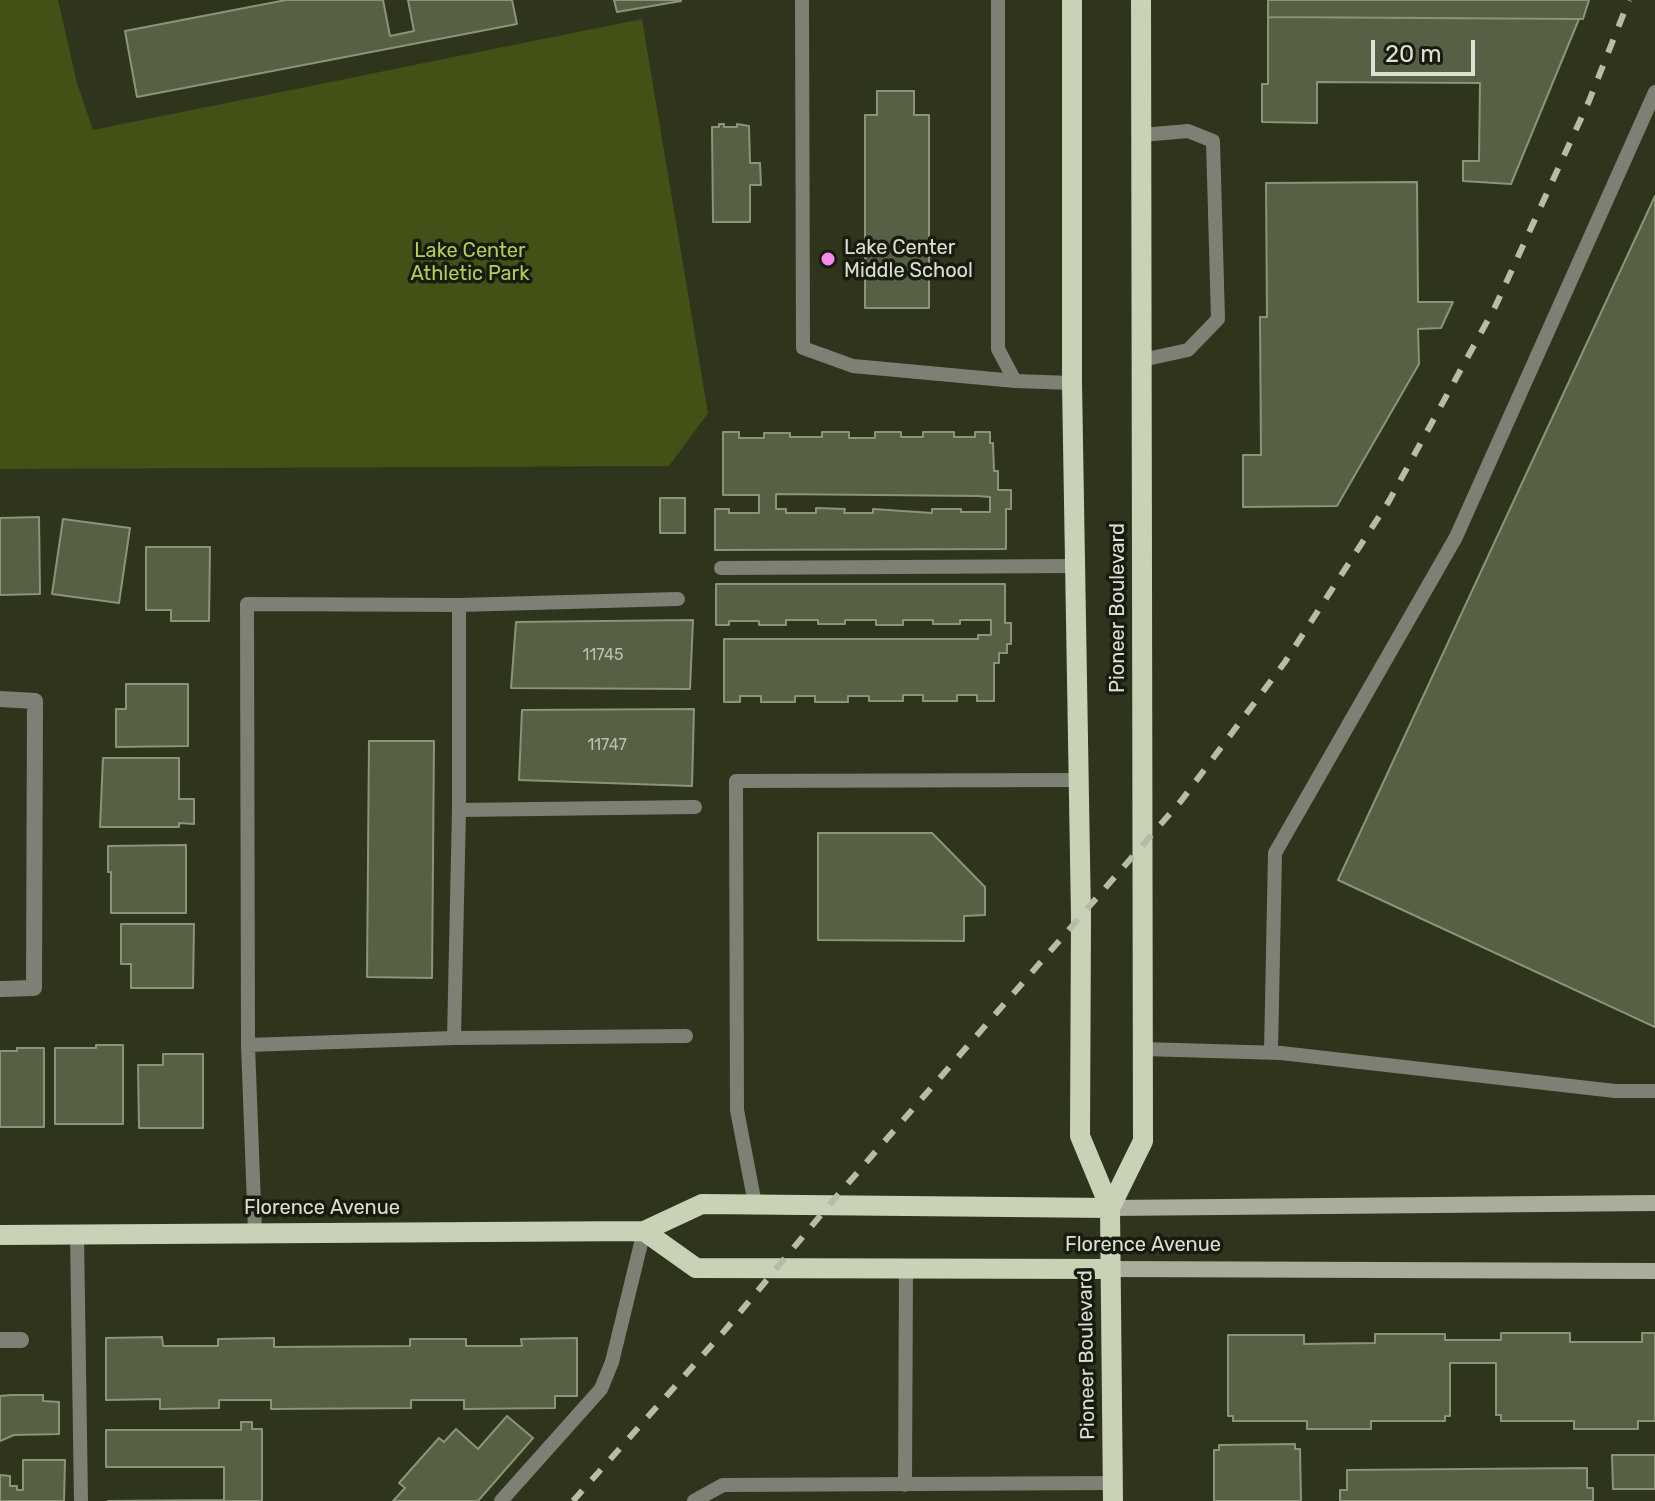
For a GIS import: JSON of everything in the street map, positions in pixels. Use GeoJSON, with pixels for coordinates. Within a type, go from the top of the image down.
{"type":"FeatureCollection","features":[{"type":"Feature","properties":{"kind":"main road","name":"Pioneer Boulevard"},"geometry":{"type":"LineString","coordinates":[[1072,0],[1072,383],[1079,780],[1080,1136],[1110,1208],[1113,1492]]}},
{"type":"Feature","properties":{"kind":"main road","name":"Pioneer Boulevard"},"geometry":{"type":"LineString","coordinates":[[1110,1208],[1143,1141],[1141,0]]}},
{"type":"Feature","properties":{"kind":"main road","name":"Florence Avenue"},"geometry":{"type":"LineString","coordinates":[[0,1235],[644,1231],[702,1204],[1110,1208],[1655,1203]]}},
{"type":"Feature","properties":{"kind":"main road","name":"Florence Avenue"},"geometry":{"type":"LineString","coordinates":[[644,1231],[696,1268],[1655,1271]]}},
{"type":"Feature","properties":{"kind":"street"},"geometry":{"type":"LineString","coordinates":[[0,699],[35,701],[35,781],[34,988],[0,989]]}},
{"type":"Feature","properties":{"kind":"street"},"geometry":{"type":"LineString","coordinates":[[0,1340],[21,1340]]}},
{"type":"Feature","properties":{"kind":"lane"},"geometry":{"type":"LineString","coordinates":[[802,0],[803,348],[853,366],[1015,381],[1072,383]]}},
{"type":"Feature","properties":{"kind":"lane"},"geometry":{"type":"LineString","coordinates":[[998,0],[998,349],[1015,381]]}},
{"type":"Feature","properties":{"kind":"lane"},"geometry":{"type":"LineString","coordinates":[[1271,1052],[1275,853],[1456,537],[1655,92]]}},
{"type":"Feature","properties":{"kind":"lane"},"geometry":{"type":"LineString","coordinates":[[1142,135],[1188,131],[1213,141],[1218,319],[1188,350],[1142,360]]}},
{"type":"Feature","properties":{"kind":"lane"},"geometry":{"type":"LineString","coordinates":[[721,568],[1075,566]]}},
{"type":"Feature","properties":{"kind":"lane"},"geometry":{"type":"LineString","coordinates":[[255,1232],[248,1045],[247,604],[459,605],[678,599]]}},
{"type":"Feature","properties":{"kind":"lane"},"geometry":{"type":"LineString","coordinates":[[454,1038],[459,605]]}},
{"type":"Feature","properties":{"kind":"lane"},"geometry":{"type":"LineString","coordinates":[[755,1204],[737,1110],[736,781],[1079,780]]}},
{"type":"Feature","properties":{"kind":"lane"},"geometry":{"type":"LineString","coordinates":[[459,810],[695,807]]}},
{"type":"Feature","properties":{"kind":"lane"},"geometry":{"type":"LineString","coordinates":[[248,1045],[454,1038],[686,1036]]}},
{"type":"Feature","properties":{"kind":"lane"},"geometry":{"type":"LineString","coordinates":[[1143,1049],[1271,1052],[1615,1091],[1655,1091]]}},
{"type":"Feature","properties":{"kind":"lane"},"geometry":{"type":"LineString","coordinates":[[501,1501],[601,1389],[612,1362],[644,1231]]}},
{"type":"Feature","properties":{"kind":"lane"},"geometry":{"type":"LineString","coordinates":[[77,1234],[81,1501]]}},
{"type":"Feature","properties":{"kind":"lane"},"geometry":{"type":"LineString","coordinates":[[905,1485],[906,1267]]}},
{"type":"Feature","properties":{"kind":"lane"},"geometry":{"type":"LineString","coordinates":[[723,1485],[723,1501]]}},
{"type":"Feature","properties":{"kind":"lane"},"geometry":{"type":"LineString","coordinates":[[694,1501],[723,1485],[905,1485],[1113,1492]]}},
{"type":"Feature","properties":{"kind":"green space","name":"Lake Center Athletic Park"},"geometry":{"type":"Polygon","coordinates":[[[0,0],[58,0],[77,83],[93,130],[642,19],[708,413],[669,466],[0,469],[0,0]]]}},
{"type":"Feature","properties":{"kind":"building"},"geometry":{"type":"Polygon","coordinates":[[[286,0],[383,0],[390,36],[414,31],[408,0],[512,0],[517,24],[137,97],[125,31],[286,0]]]}},
{"type":"Feature","properties":{"kind":"building"},"geometry":{"type":"Polygon","coordinates":[[[614,0],[681,0],[681,1],[617,12],[614,0]]]}},
{"type":"Feature","properties":{"kind":"building"},"geometry":{"type":"Polygon","coordinates":[[[1268,0],[1589,0],[1583,19],[1268,17],[1268,0]]]}},
{"type":"Feature","properties":{"kind":"building"},"geometry":{"type":"Polygon","coordinates":[[[1268,17],[1579,19],[1511,184],[1463,181],[1463,161],[1479,161],[1480,83],[1317,82],[1317,123],[1262,122],[1262,84],[1268,84],[1268,17]]]}},
{"type":"Feature","properties":{"kind":"building"},"geometry":{"type":"Polygon","coordinates":[[[877,91],[914,91],[914,115],[929,115],[929,308],[865,308],[865,115],[877,115],[877,91]]]}},
{"type":"Feature","properties":{"kind":"building"},"geometry":{"type":"Polygon","coordinates":[[[719,124],[724,124],[724,127],[737,127],[737,124],[749,126],[750,163],[760,163],[761,185],[750,185],[750,222],[713,222],[712,127],[719,127],[719,124]]]}},
{"type":"Feature","properties":{"kind":"building"},"geometry":{"type":"Polygon","coordinates":[[[1417,182],[1418,302],[1453,302],[1441,328],[1418,329],[1419,364],[1337,506],[1243,507],[1243,455],[1261,455],[1260,317],[1267,317],[1266,183],[1417,182]]]}},
{"type":"Feature","properties":{"kind":"building"},"geometry":{"type":"Polygon","coordinates":[[[1655,196],[1655,1027],[1338,880],[1655,196]]]}},
{"type":"Feature","properties":{"kind":"building"},"geometry":{"type":"Polygon","coordinates":[[[723,432],[739,432],[739,438],[764,438],[764,433],[822,437],[822,432],[849,432],[849,438],[875,438],[875,432],[901,432],[901,437],[923,437],[923,432],[954,432],[954,437],[975,437],[975,432],[990,432],[994,471],[998,471],[998,490],[1011,490],[1011,509],[1006,509],[1006,549],[715,550],[715,509],[729,509],[729,513],[759,513],[759,495],[723,495],[723,432]],[[776,494],[776,509],[786,509],[786,513],[816,513],[816,508],[845,509],[844,513],[873,513],[873,509],[932,513],[932,509],[990,512],[990,497],[776,494]]]}},
{"type":"Feature","properties":{"kind":"building"},"geometry":{"type":"Polygon","coordinates":[[[660,498],[685,498],[685,533],[660,533],[660,498]]]}},
{"type":"Feature","properties":{"kind":"building"},"geometry":{"type":"Polygon","coordinates":[[[39,517],[40,594],[0,595],[0,518],[39,517]]]}},
{"type":"Feature","properties":{"kind":"building"},"geometry":{"type":"Polygon","coordinates":[[[63,519],[130,528],[119,603],[52,594],[63,519]]]}},
{"type":"Feature","properties":{"kind":"building"},"geometry":{"type":"Polygon","coordinates":[[[146,547],[210,547],[209,621],[171,621],[171,610],[146,610],[146,547]]]}},
{"type":"Feature","properties":{"kind":"building"},"geometry":{"type":"Polygon","coordinates":[[[716,584],[1005,584],[1005,623],[1011,623],[1011,644],[1007,644],[1007,653],[999,653],[999,663],[994,663],[994,701],[977,701],[977,695],[957,695],[957,701],[923,701],[923,695],[903,695],[903,701],[869,701],[869,696],[848,696],[848,702],[815,702],[815,696],[795,696],[795,702],[761,702],[761,696],[740,696],[740,702],[724,702],[724,639],[978,639],[978,635],[991,635],[991,620],[933,624],[933,620],[903,620],[903,625],[876,625],[876,620],[818,624],[818,620],[786,620],[786,625],[729,621],[729,625],[716,625],[716,584]]]}},
{"type":"Feature","properties":{"kind":"building"},"geometry":{"type":"Polygon","coordinates":[[[693,620],[690,689],[511,688],[516,622],[693,620]]]}},
{"type":"Feature","properties":{"kind":"building"},"geometry":{"type":"Polygon","coordinates":[[[126,684],[188,684],[188,746],[116,747],[116,709],[126,709],[126,684]]]}},
{"type":"Feature","properties":{"kind":"building"},"geometry":{"type":"Polygon","coordinates":[[[694,709],[692,786],[519,780],[522,710],[694,709]]]}},
{"type":"Feature","properties":{"kind":"building"},"geometry":{"type":"Polygon","coordinates":[[[369,741],[434,741],[432,978],[367,977],[369,741]]]}},
{"type":"Feature","properties":{"kind":"building"},"geometry":{"type":"Polygon","coordinates":[[[103,758],[179,758],[179,799],[194,799],[194,824],[179,823],[179,827],[100,827],[103,758]]]}},
{"type":"Feature","properties":{"kind":"building"},"geometry":{"type":"Polygon","coordinates":[[[818,833],[932,833],[985,887],[985,915],[964,916],[964,941],[818,940],[818,833]]]}},
{"type":"Feature","properties":{"kind":"building"},"geometry":{"type":"Polygon","coordinates":[[[186,845],[186,913],[111,913],[108,846],[186,845]]]}},
{"type":"Feature","properties":{"kind":"building"},"geometry":{"type":"Polygon","coordinates":[[[121,924],[194,924],[193,988],[131,988],[131,964],[121,964],[121,924]]]}},
{"type":"Feature","properties":{"kind":"building"},"geometry":{"type":"Polygon","coordinates":[[[96,1045],[123,1045],[123,1124],[55,1124],[55,1048],[96,1048],[96,1045]]]}},
{"type":"Feature","properties":{"kind":"building"},"geometry":{"type":"Polygon","coordinates":[[[17,1048],[44,1048],[44,1127],[0,1127],[0,1051],[17,1051],[17,1048]]]}},
{"type":"Feature","properties":{"kind":"building"},"geometry":{"type":"Polygon","coordinates":[[[163,1054],[203,1054],[203,1128],[139,1128],[138,1065],[163,1065],[163,1054]]]}},
{"type":"Feature","properties":{"kind":"building"},"geometry":{"type":"Polygon","coordinates":[[[1501,1333],[1570,1333],[1570,1342],[1642,1342],[1642,1333],[1655,1333],[1655,1421],[1638,1421],[1638,1429],[1574,1429],[1574,1421],[1501,1421],[1501,1415],[1496,1415],[1496,1363],[1450,1363],[1450,1416],[1445,1416],[1445,1421],[1371,1421],[1371,1429],[1307,1429],[1307,1421],[1233,1421],[1233,1416],[1228,1416],[1228,1335],[1304,1335],[1304,1344],[1375,1343],[1375,1334],[1445,1334],[1445,1340],[1501,1340],[1501,1333]]]}},
{"type":"Feature","properties":{"kind":"building"},"geometry":{"type":"Polygon","coordinates":[[[162,1337],[163,1346],[218,1346],[218,1339],[274,1338],[274,1347],[410,1346],[410,1339],[466,1339],[466,1346],[522,1346],[521,1339],[577,1338],[577,1396],[555,1396],[555,1408],[464,1409],[464,1400],[411,1400],[411,1408],[271,1409],[271,1400],[219,1400],[219,1408],[160,1409],[160,1399],[106,1400],[106,1338],[162,1337]]]}},
{"type":"Feature","properties":{"kind":"building"},"geometry":{"type":"Polygon","coordinates":[[[43,1395],[43,1401],[59,1402],[59,1434],[14,1435],[0,1441],[0,1396],[43,1395]]]}},
{"type":"Feature","properties":{"kind":"building"},"geometry":{"type":"Polygon","coordinates":[[[507,1416],[533,1438],[478,1501],[393,1501],[405,1488],[399,1483],[439,1438],[444,1442],[456,1429],[478,1449],[507,1416]]]}},
{"type":"Feature","properties":{"kind":"building"},"geometry":{"type":"Polygon","coordinates":[[[241,1422],[252,1422],[252,1429],[262,1429],[262,1501],[108,1501],[224,1500],[224,1467],[106,1467],[106,1430],[241,1430],[241,1422]]]}},
{"type":"Feature","properties":{"kind":"building"},"geometry":{"type":"Polygon","coordinates":[[[1295,1444],[1295,1449],[1300,1449],[1301,1501],[1214,1501],[1214,1450],[1219,1450],[1219,1445],[1295,1444]]]}},
{"type":"Feature","properties":{"kind":"building"},"geometry":{"type":"Polygon","coordinates":[[[1612,1455],[1655,1455],[1655,1489],[1613,1489],[1612,1455]]]}},
{"type":"Feature","properties":{"kind":"building"},"geometry":{"type":"Polygon","coordinates":[[[23,1460],[65,1460],[64,1501],[0,1501],[0,1475],[10,1476],[10,1486],[23,1490],[23,1460]]]}},
{"type":"Feature","properties":{"kind":"building"},"geometry":{"type":"Polygon","coordinates":[[[1587,1468],[1587,1488],[1593,1488],[1593,1501],[1340,1501],[1340,1490],[1347,1490],[1347,1470],[1587,1468]]]}},
{"type":"Feature","properties":{"kind":"railway"},"geometry":{"type":"LineString","coordinates":[[573,1501],[726,1329],[830,1204],[1181,801],[1285,662],[1389,501],[1495,307],[1589,101],[1629,0]]}},
{"type":"Feature","properties":{"kind":"place","name":"Lake Center Middle School"},"geometry":{"type":"Point","coordinates":[828,259]}}]}
